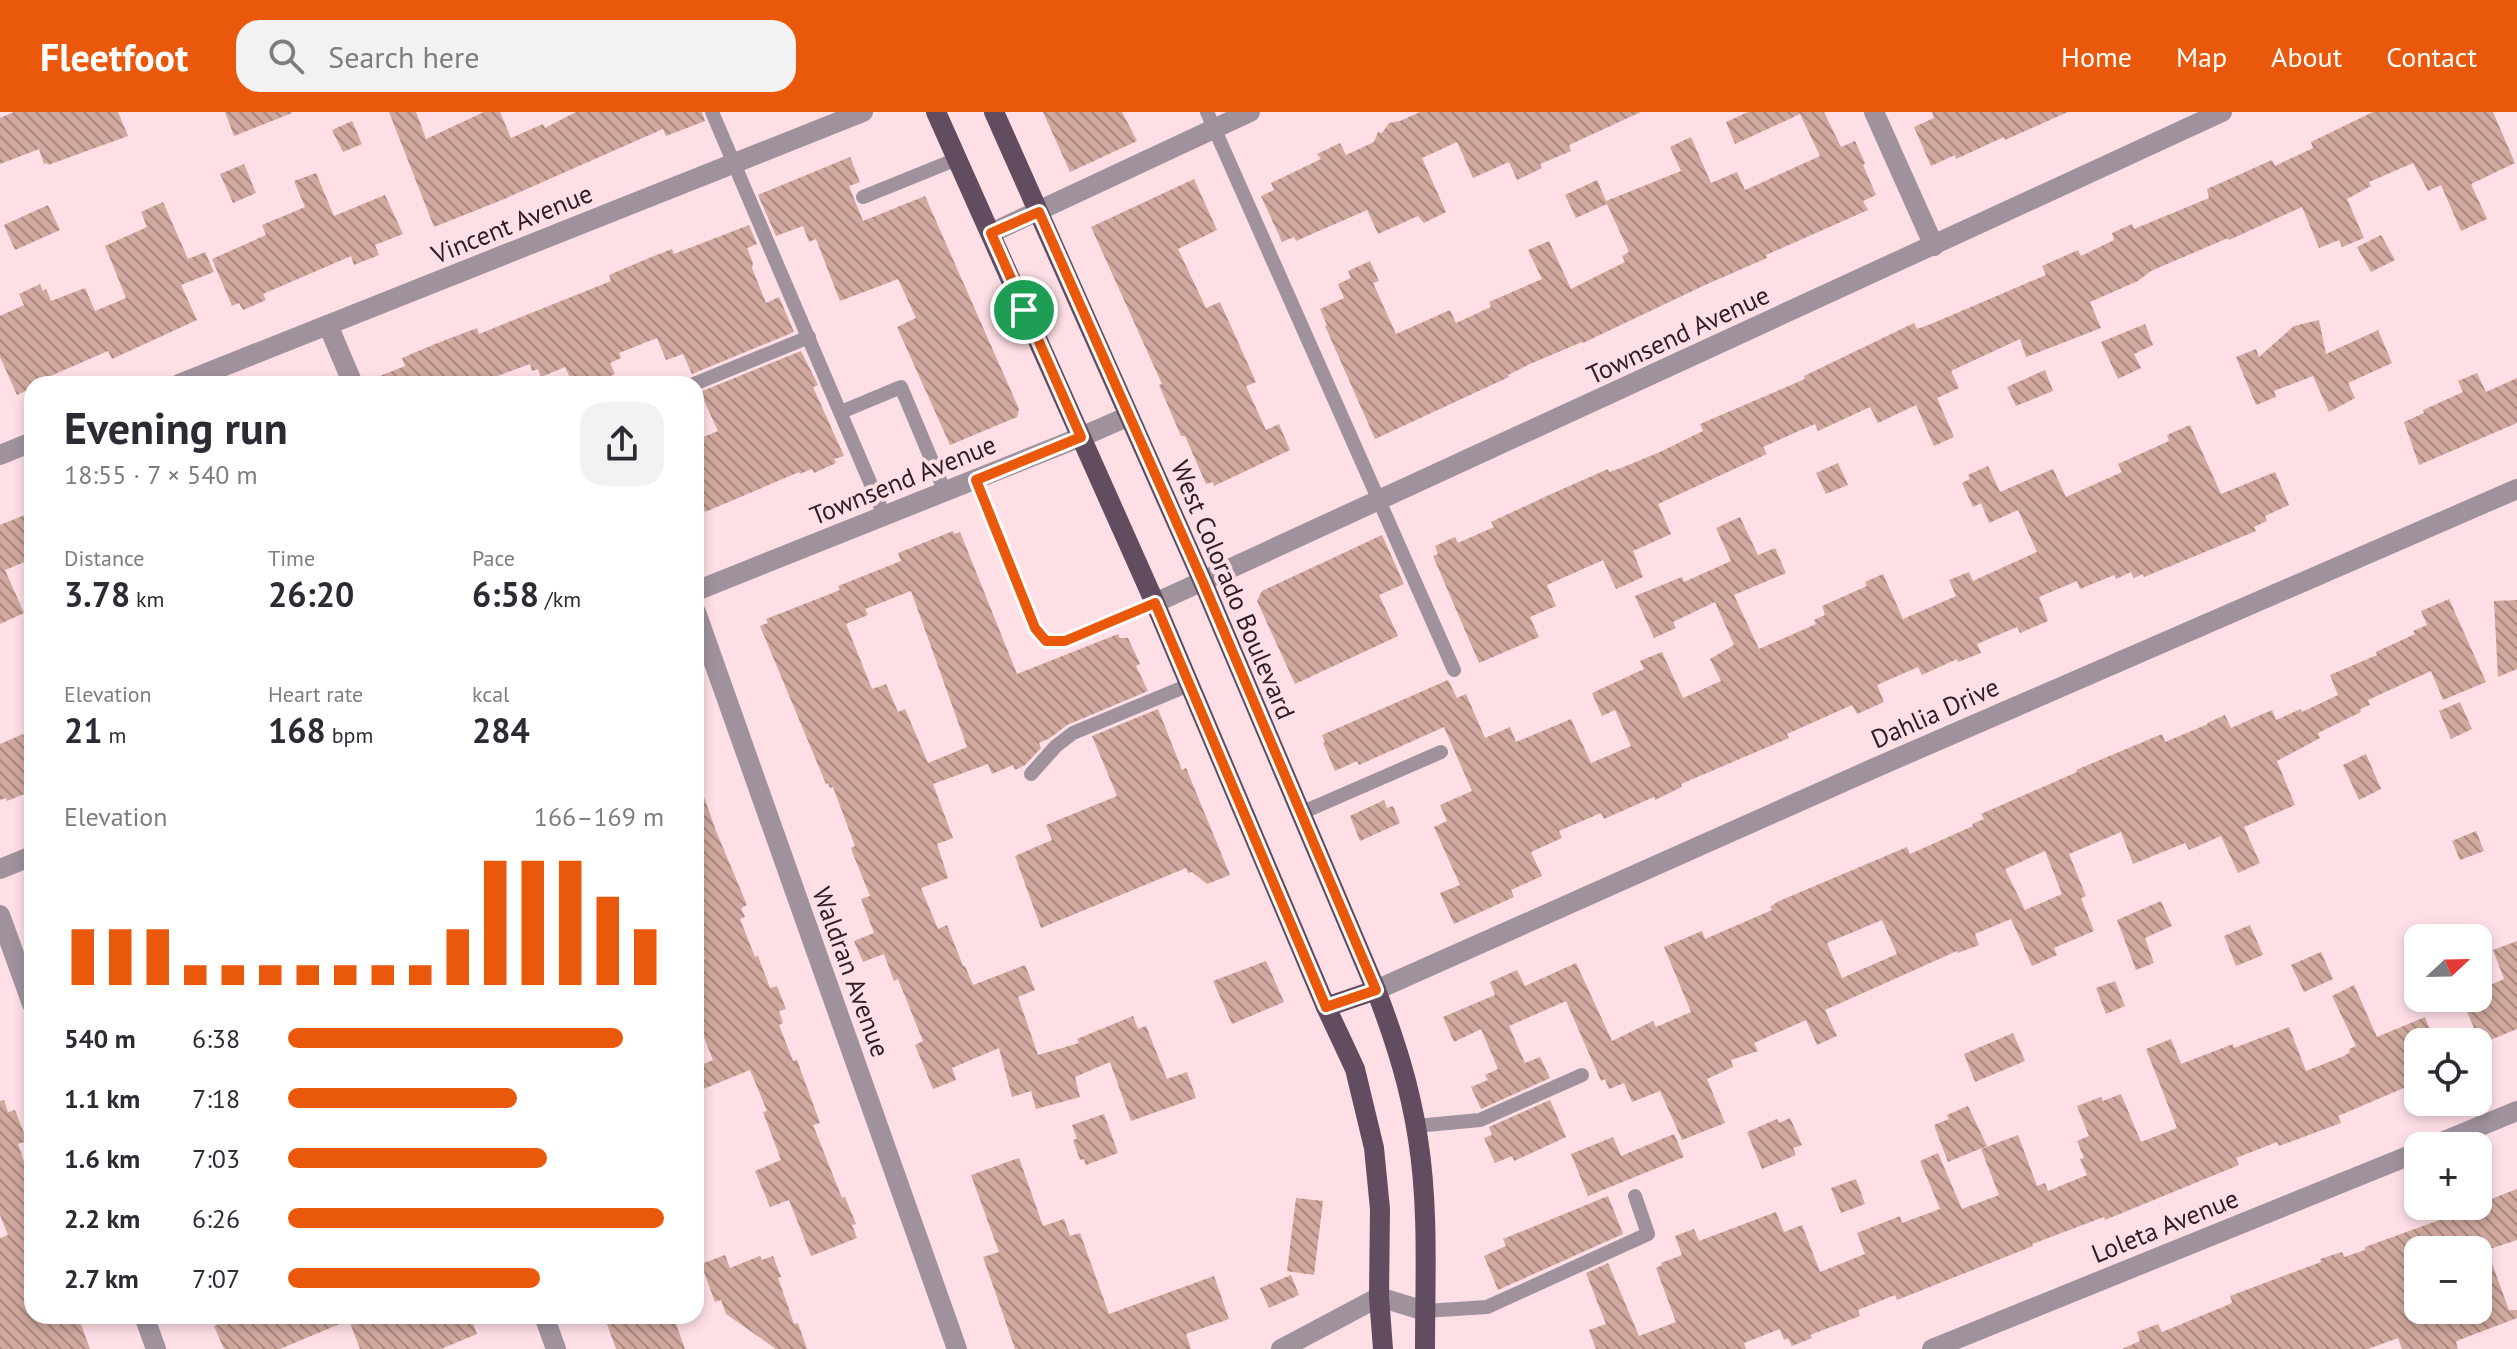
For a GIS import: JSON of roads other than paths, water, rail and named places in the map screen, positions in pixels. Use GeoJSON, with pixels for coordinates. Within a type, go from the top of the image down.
{"type":"FeatureCollection","features":[{"type":"Feature","properties":{"kind":"main road"},"geometry":{"type":"LineString","coordinates":[[936,112],[1155,603],[1355,1069],[1374,1148],[1380,1209],[1379,1297],[1383,1349]]}},
{"type":"Feature","properties":{"kind":"main road","name":"West Colorado Boulevard"},"geometry":{"type":"LineString","coordinates":[[994,112],[1203,582],[1401,1056],[1416,1126],[1425,1228],[1425,1349]]}},
{"type":"Feature","properties":{"kind":"main road"},"geometry":{"type":"LineString","coordinates":[[1326,1007],[1376,990]]}},
{"type":"Feature","properties":{"kind":"street","name":"Vincent Avenue"},"geometry":{"type":"LineString","coordinates":[[199,376],[863,112]]}},
{"type":"Feature","properties":{"kind":"street"},"geometry":{"type":"LineString","coordinates":[[991,233],[1039,212],[1211,120],[1250,112]]}},
{"type":"Feature","properties":{"kind":"street"},"geometry":{"type":"LineString","coordinates":[[1874,112],[1934,246]]}},
{"type":"Feature","properties":{"kind":"street","name":"Townsend Avenue"},"geometry":{"type":"LineString","coordinates":[[1155,603],[2222,112]]}},
{"type":"Feature","properties":{"kind":"street"},"geometry":{"type":"LineString","coordinates":[[328,325],[350,376]]}},
{"type":"Feature","properties":{"kind":"street","name":"Townsend Avenue"},"geometry":{"type":"LineString","coordinates":[[704,588],[1129,416]]}},
{"type":"Feature","properties":{"kind":"street"},"geometry":{"type":"LineString","coordinates":[[0,455],[24,445]]}},
{"type":"Feature","properties":{"kind":"street","name":"Dahlia Drive"},"geometry":{"type":"LineString","coordinates":[[1376,990],[1884,764],[2517,489]]}},
{"type":"Feature","properties":{"kind":"street","name":"Waldran Avenue"},"geometry":{"type":"LineString","coordinates":[[704,635],[957,1349]]}},
{"type":"Feature","properties":{"kind":"street"},"geometry":{"type":"LineString","coordinates":[[0,869],[24,859]]}},
{"type":"Feature","properties":{"kind":"street"},"geometry":{"type":"LineString","coordinates":[[0,915],[24,982]]}},
{"type":"Feature","properties":{"kind":"street"},"geometry":{"type":"LineString","coordinates":[[2466,1132],[2517,1111]]}},
{"type":"Feature","properties":{"kind":"street","name":"Loleta Avenue"},"geometry":{"type":"LineString","coordinates":[[1932,1349],[2404,1158]]}},
{"type":"Feature","properties":{"kind":"street"},"geometry":{"type":"LineString","coordinates":[[1281,1349],[1379,1297],[1425,1311]]}},
{"type":"Feature","properties":{"kind":"street"},"geometry":{"type":"LineString","coordinates":[[147,1324],[156,1349]]}},
{"type":"Feature","properties":{"kind":"street"},"geometry":{"type":"LineString","coordinates":[[547,1324],[556,1349]]}},
{"type":"Feature","properties":{"kind":"lane"},"geometry":{"type":"LineString","coordinates":[[712,112],[884,515]]}},
{"type":"Feature","properties":{"kind":"lane"},"geometry":{"type":"LineString","coordinates":[[1211,120],[1454,670]]}},
{"type":"Feature","properties":{"kind":"lane"},"geometry":{"type":"LineString","coordinates":[[863,197],[957,159]]}},
{"type":"Feature","properties":{"kind":"lane"},"geometry":{"type":"LineString","coordinates":[[704,380],[809,337]]}},
{"type":"Feature","properties":{"kind":"lane"},"geometry":{"type":"LineString","coordinates":[[841,412],[901,387],[945,492]]}},
{"type":"Feature","properties":{"kind":"lane"},"geometry":{"type":"LineString","coordinates":[[976,480],[1035,628],[1046,641],[1065,641],[1155,603]]}},
{"type":"Feature","properties":{"kind":"lane"},"geometry":{"type":"LineString","coordinates":[[1031,774],[1056,746],[1073,733],[1189,685]]}},
{"type":"Feature","properties":{"kind":"lane"},"geometry":{"type":"LineString","coordinates":[[1301,813],[1441,752]]}},
{"type":"Feature","properties":{"kind":"lane"},"geometry":{"type":"LineString","coordinates":[[1416,1126],[1480,1120],[1582,1075]]}},
{"type":"Feature","properties":{"kind":"lane"},"geometry":{"type":"LineString","coordinates":[[1425,1311],[1487,1307],[1648,1234],[1635,1196]]}}]}
